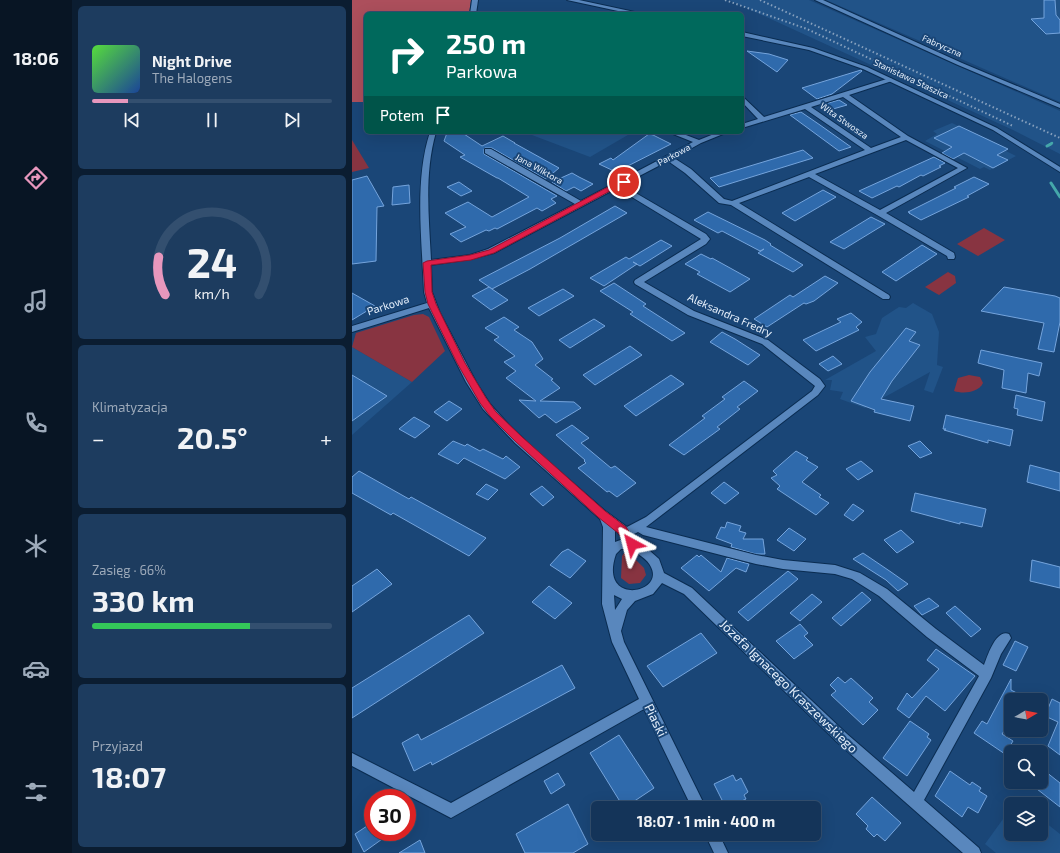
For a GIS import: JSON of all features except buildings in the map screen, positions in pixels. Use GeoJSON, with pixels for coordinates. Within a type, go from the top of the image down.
{"type":"FeatureCollection","features":[{"type":"Feature","properties":{"kind":"street"},"geometry":{"type":"LineString","coordinates":[[473,12],[475,0]]}},
{"type":"Feature","properties":{"kind":"street"},"geometry":{"type":"LineString","coordinates":[[570,0],[631,12]]}},
{"type":"Feature","properties":{"kind":"street","name":"Fabryczna"},"geometry":{"type":"LineString","coordinates":[[818,0],[953,61],[1060,106]]}},
{"type":"Feature","properties":{"kind":"street","name":"Stanisława Staszica"},"geometry":{"type":"LineString","coordinates":[[744,34],[823,53],[858,65],[995,129],[1060,170]]}},
{"type":"Feature","properties":{"kind":"street"},"geometry":{"type":"LineString","coordinates":[[744,125],[890,80]]}},
{"type":"Feature","properties":{"kind":"street"},"geometry":{"type":"LineString","coordinates":[[844,94],[906,138],[963,168],[880,213]]}},
{"type":"Feature","properties":{"kind":"street"},"geometry":{"type":"LineString","coordinates":[[744,100],[762,119]]}},
{"type":"Feature","properties":{"kind":"street","name":"Wita Stwosza"},"geometry":{"type":"LineString","coordinates":[[806,106],[871,151]]}},
{"type":"Feature","properties":{"kind":"street"},"geometry":{"type":"LineString","coordinates":[[433,134],[426,151],[425,163],[428,292],[432,304],[463,367],[483,401],[493,414],[518,439],[625,534],[634,545],[655,563],[659,576],[650,590],[642,594],[632,596],[617,592],[608,580],[608,527],[604,516]]}},
{"type":"Feature","properties":{"kind":"street"},"geometry":{"type":"LineString","coordinates":[[677,134],[699,142]]}},
{"type":"Feature","properties":{"kind":"street","name":"Parkowa"},"geometry":{"type":"LineString","coordinates":[[427,263],[471,257],[491,251],[699,142],[720,134]]}},
{"type":"Feature","properties":{"kind":"street"},"geometry":{"type":"LineString","coordinates":[[733,203],[906,138]]}},
{"type":"Feature","properties":{"kind":"street","name":"Jana Wiktora"},"geometry":{"type":"LineString","coordinates":[[488,151],[581,204]]}},
{"type":"Feature","properties":{"kind":"street"},"geometry":{"type":"LineString","coordinates":[[668,158],[688,171],[722,201],[733,203],[886,297]]}},
{"type":"Feature","properties":{"kind":"street"},"geometry":{"type":"LineString","coordinates":[[809,174],[880,213],[951,255],[951,257]]}},
{"type":"Feature","properties":{"kind":"street","name":"Aleksandra Fredry"},"geometry":{"type":"LineString","coordinates":[[617,185],[706,239],[638,282],[691,313],[766,342],[817,381],[820,386],[815,393],[650,520]]}},
{"type":"Feature","properties":{"kind":"street","name":"Parkowa"},"geometry":{"type":"LineString","coordinates":[[352,329],[432,304]]}},
{"type":"Feature","properties":{"kind":"street"},"geometry":{"type":"LineString","coordinates":[[634,545],[650,520]]}},
{"type":"Feature","properties":{"kind":"street"},"geometry":{"type":"LineString","coordinates":[[625,534],[650,520]]}},
{"type":"Feature","properties":{"kind":"street"},"geometry":{"type":"LineString","coordinates":[[643,531],[662,534],[743,557],[774,564],[829,568],[855,576],[869,583],[925,628],[987,674]]}},
{"type":"Feature","properties":{"kind":"street"},"geometry":{"type":"LineString","coordinates":[[609,555],[612,549],[619,544],[634,545]]}},
{"type":"Feature","properties":{"kind":"street","name":"Józefa Ignacego Kraszewskiego"},"geometry":{"type":"LineString","coordinates":[[659,576],[688,590],[842,738],[974,853]]}},
{"type":"Feature","properties":{"kind":"street","name":"Piaski"},"geometry":{"type":"LineString","coordinates":[[608,580],[608,604],[621,648],[697,801]]}},
{"type":"Feature","properties":{"kind":"street"},"geometry":{"type":"LineString","coordinates":[[615,631],[622,608],[632,596]]}},
{"type":"Feature","properties":{"kind":"street"},"geometry":{"type":"LineString","coordinates":[[915,803],[987,674],[996,651],[1005,638]]}},
{"type":"Feature","properties":{"kind":"street"},"geometry":{"type":"LineString","coordinates":[[352,760],[451,811],[647,701]]}},
{"type":"Feature","properties":{"kind":"shaded area"},"geometry":{"type":"Polygon","coordinates":[[[352,0],[471,0],[469,12],[364,12],[364,102],[352,102],[352,0]]]}},
{"type":"Feature","properties":{"kind":"shaded area"},"geometry":{"type":"Polygon","coordinates":[[[729,0],[809,0],[1060,111],[1060,154],[1013,130],[729,0]]]}},
{"type":"Feature","properties":{"kind":"shaded area"},"geometry":{"type":"Polygon","coordinates":[[[826,0],[1060,0],[1060,102],[826,0]]]}},
{"type":"Feature","properties":{"kind":"shaded area"},"geometry":{"type":"Polygon","coordinates":[[[952,123],[1008,149],[1006,151],[1016,156],[990,170],[984,167],[980,169],[925,141],[937,134],[933,131],[952,123]]]}},
{"type":"Feature","properties":{"kind":"shaded area"},"geometry":{"type":"Polygon","coordinates":[[[529,134],[630,134],[590,157],[529,134]]]}},
{"type":"Feature","properties":{"kind":"shaded area"},"geometry":{"type":"Polygon","coordinates":[[[352,140],[369,168],[352,172],[352,140]]]}},
{"type":"Feature","properties":{"kind":"shaded area"},"geometry":{"type":"Polygon","coordinates":[[[984,228],[1005,240],[978,256],[957,244],[984,228]]]}},
{"type":"Feature","properties":{"kind":"shaded area"},"geometry":{"type":"Polygon","coordinates":[[[948,272],[955,276],[956,283],[939,295],[925,287],[948,272]]]}},
{"type":"Feature","properties":{"kind":"shaded area"},"geometry":{"type":"Polygon","coordinates":[[[913,303],[932,314],[939,332],[937,365],[943,367],[933,393],[924,390],[930,372],[865,408],[840,399],[843,392],[830,390],[832,380],[825,380],[876,351],[865,337],[876,334],[882,318],[899,307],[906,308],[913,303]]]}},
{"type":"Feature","properties":{"kind":"shaded area"},"geometry":{"type":"Polygon","coordinates":[[[423,314],[429,317],[445,351],[412,382],[352,347],[356,333],[414,315],[423,314]]]}},
{"type":"Feature","properties":{"kind":"shaded area"},"geometry":{"type":"Polygon","coordinates":[[[352,347],[412,382],[352,435],[352,347]]]}},
{"type":"Feature","properties":{"kind":"shaded area"},"geometry":{"type":"Polygon","coordinates":[[[969,375],[980,377],[983,383],[981,386],[970,392],[954,391],[958,378],[969,375]]]}},
{"type":"Feature","properties":{"kind":"shaded area"},"geometry":{"type":"Polygon","coordinates":[[[624,553],[629,553],[644,568],[646,575],[640,583],[629,584],[621,578],[622,556],[624,553]]]}},
{"type":"Feature","properties":{"kind":"shaded area"},"geometry":{"type":"Polygon","coordinates":[[[1004,818],[1004,841],[1048,841],[1048,825],[1060,834],[1060,853],[996,853],[985,844],[1004,818]]]}},
{"type":"Feature","properties":{"kind":"waterway"},"geometry":{"type":"LineString","coordinates":[[1051,183],[1060,197]]}},
{"type":"Feature","properties":{"kind":"railway"},"geometry":{"type":"LineString","coordinates":[[725,0],[807,29],[1013,126]]}},
{"type":"Feature","properties":{"kind":"railway"},"geometry":{"type":"LineString","coordinates":[[760,0],[1060,138]]}},
{"type":"Feature","properties":{"kind":"route"},"geometry":{"type":"LineString","coordinates":[[624,182],[491,251],[471,257],[427,263],[428,292],[432,304],[461,363],[483,401],[493,414],[518,439],[622,530],[632,544]]}}]}
